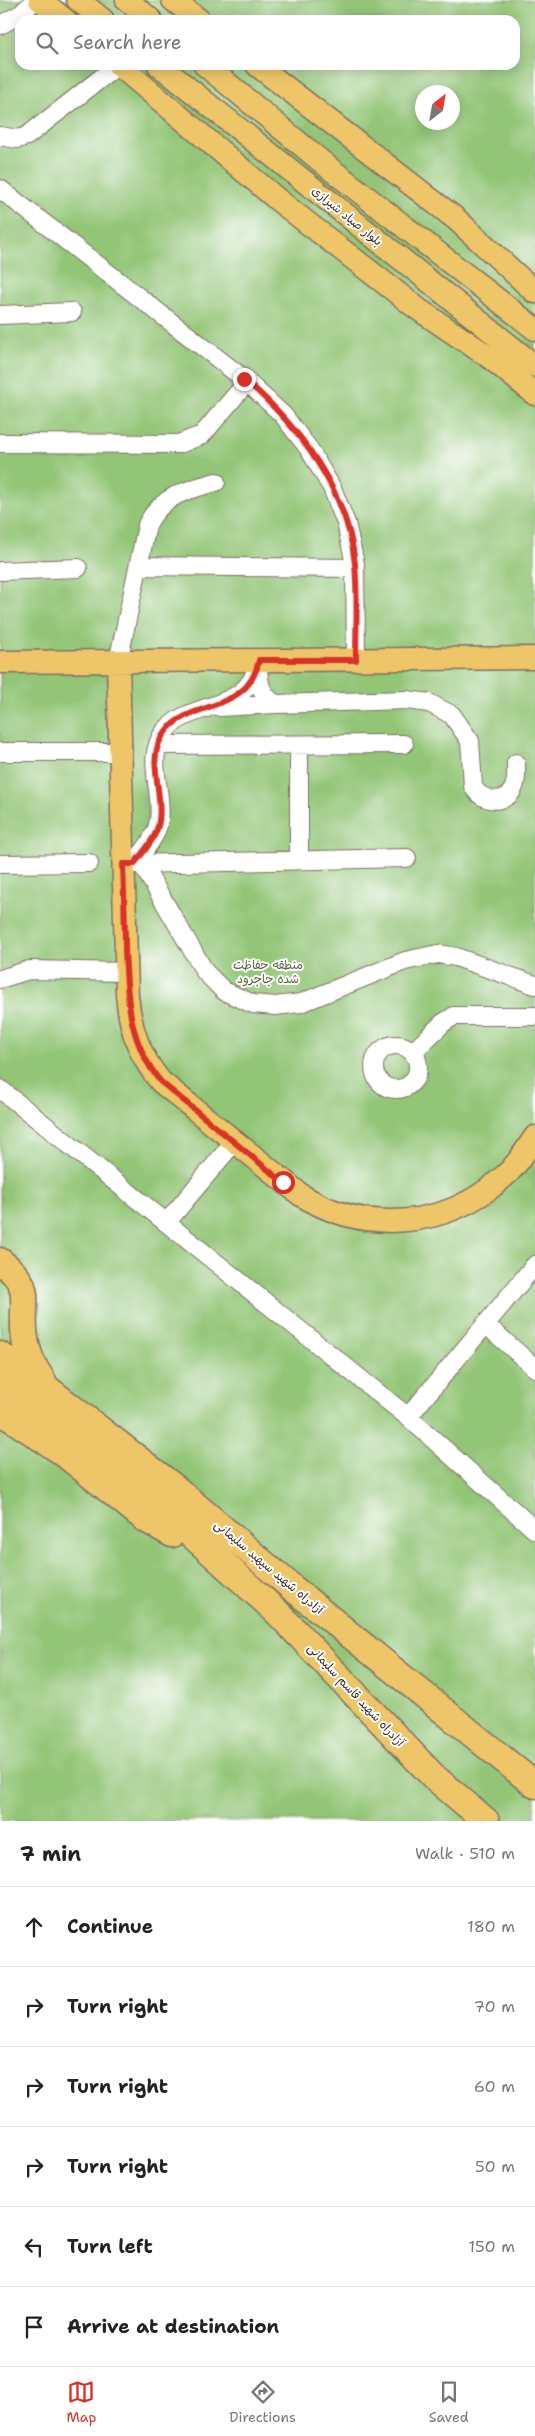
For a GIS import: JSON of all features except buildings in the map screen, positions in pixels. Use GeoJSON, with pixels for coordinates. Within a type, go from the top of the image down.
{"type":"FeatureCollection","features":[{"type":"Feature","properties":{"kind":"highway"},"geometry":{"type":"LineString","coordinates":[[0,1262],[14,1273],[24,1291],[24,1330],[27,1351],[34,1368],[49,1390]]}},
{"type":"Feature","properties":{"kind":"highway","name":"آزادراه شهید سپهبد سلیمانی"},"geometry":{"type":"LineString","coordinates":[[0,1355],[49,1390],[174,1487],[296,1591],[535,1785]]}},
{"type":"Feature","properties":{"kind":"highway","name":"آزادراه شهید سپهبد سلیمانی"},"geometry":{"type":"LineString","coordinates":[[0,1382],[71,1432],[203,1545],[278,1613]]}},
{"type":"Feature","properties":{"kind":"highway"},"geometry":{"type":"LineString","coordinates":[[0,1411],[62,1452],[145,1519],[180,1538],[203,1545]]}},
{"type":"Feature","properties":{"kind":"highway","name":"آزادراه شهید قاسم سلیمانی"},"geometry":{"type":"LineString","coordinates":[[278,1613],[434,1777],[486,1821]]}},
{"type":"Feature","properties":{"kind":"main road"},"geometry":{"type":"LineString","coordinates":[[40,0],[59,15]]}},
{"type":"Feature","properties":{"kind":"main road"},"geometry":{"type":"LineString","coordinates":[[78,0],[97,15]]}},
{"type":"Feature","properties":{"kind":"main road"},"geometry":{"type":"LineString","coordinates":[[127,0],[145,15]]}},
{"type":"Feature","properties":{"kind":"main road"},"geometry":{"type":"LineString","coordinates":[[173,0],[192,15]]}},
{"type":"Feature","properties":{"kind":"main road"},"geometry":{"type":"LineString","coordinates":[[124,70],[278,200],[418,310],[492,359],[535,394]]}},
{"type":"Feature","properties":{"kind":"main road","name":"بلوار صیاد شیرازی"},"geometry":{"type":"LineString","coordinates":[[165,70],[535,366]]}},
{"type":"Feature","properties":{"kind":"main road"},"geometry":{"type":"LineString","coordinates":[[212,70],[328,167],[535,329]]}},
{"type":"Feature","properties":{"kind":"main road"},"geometry":{"type":"LineString","coordinates":[[263,70],[456,220],[535,292]]}},
{"type":"Feature","properties":{"kind":"main road"},"geometry":{"type":"LineString","coordinates":[[278,200],[310,187],[328,167]]}},
{"type":"Feature","properties":{"kind":"main road"},"geometry":{"type":"LineString","coordinates":[[0,662],[259,664],[356,660],[535,658]]}},
{"type":"Feature","properties":{"kind":"main road"},"geometry":{"type":"LineString","coordinates":[[118,662],[121,752],[133,864],[126,972],[131,1026],[140,1050],[153,1072],[173,1092],[283,1182],[314,1203],[357,1217],[396,1222],[434,1216],[475,1198],[502,1179],[533,1144]]}},
{"type":"Feature","properties":{"kind":"street"},"geometry":{"type":"LineString","coordinates":[[19,15],[35,0]]}},
{"type":"Feature","properties":{"kind":"street"},"geometry":{"type":"LineString","coordinates":[[0,25],[15,17]]}},
{"type":"Feature","properties":{"kind":"street"},"geometry":{"type":"LineString","coordinates":[[0,136],[18,139],[27,136],[112,70]]}},
{"type":"Feature","properties":{"kind":"street"},"geometry":{"type":"LineString","coordinates":[[0,189],[247,382],[283,415],[309,449],[332,488],[346,523],[355,568],[356,660]]}},
{"type":"Feature","properties":{"kind":"street"},"geometry":{"type":"LineString","coordinates":[[0,315],[72,312]]}},
{"type":"Feature","properties":{"kind":"street"},"geometry":{"type":"LineString","coordinates":[[0,443],[179,444],[202,435],[247,382]]}},
{"type":"Feature","properties":{"kind":"street"},"geometry":{"type":"LineString","coordinates":[[118,662],[147,525],[162,504],[182,492],[216,482]]}},
{"type":"Feature","properties":{"kind":"street"},"geometry":{"type":"LineString","coordinates":[[139,566],[355,568]]}},
{"type":"Feature","properties":{"kind":"street"},"geometry":{"type":"LineString","coordinates":[[0,571],[78,568]]}},
{"type":"Feature","properties":{"kind":"street"},"geometry":{"type":"LineString","coordinates":[[259,664],[260,688],[269,700],[276,704]]}},
{"type":"Feature","properties":{"kind":"street"},"geometry":{"type":"LineString","coordinates":[[133,864],[149,845],[159,821],[155,770],[158,745],[164,732],[175,722],[212,708],[238,694],[259,664]]}},
{"type":"Feature","properties":{"kind":"street"},"geometry":{"type":"LineString","coordinates":[[212,708],[407,700],[429,703],[446,710],[452,715],[470,741],[473,786],[476,793],[487,800],[501,799],[512,793],[516,781],[516,763]]}},
{"type":"Feature","properties":{"kind":"street"},"geometry":{"type":"LineString","coordinates":[[158,745],[404,744]]}},
{"type":"Feature","properties":{"kind":"street"},"geometry":{"type":"LineString","coordinates":[[299,745],[299,860]]}},
{"type":"Feature","properties":{"kind":"street"},"geometry":{"type":"LineString","coordinates":[[0,752],[121,752]]}},
{"type":"Feature","properties":{"kind":"street"},"geometry":{"type":"LineString","coordinates":[[133,864],[407,858]]}},
{"type":"Feature","properties":{"kind":"street"},"geometry":{"type":"LineString","coordinates":[[0,864],[89,863]]}},
{"type":"Feature","properties":{"kind":"street"},"geometry":{"type":"LineString","coordinates":[[133,864],[205,972],[224,991],[248,1003],[275,1006],[301,1003],[405,961],[438,954],[456,957],[535,985]]}},
{"type":"Feature","properties":{"kind":"street"},"geometry":{"type":"LineString","coordinates":[[0,980],[29,970],[126,972]]}},
{"type":"Feature","properties":{"kind":"street"},"geometry":{"type":"LineString","coordinates":[[413,1052],[443,1023],[454,1016],[535,1016]]}},
{"type":"Feature","properties":{"kind":"street"},"geometry":{"type":"LineString","coordinates":[[0,1089],[408,1417],[535,1530]]}},
{"type":"Feature","properties":{"kind":"street"},"geometry":{"type":"LineString","coordinates":[[167,1222],[234,1142]]}},
{"type":"Feature","properties":{"kind":"street"},"geometry":{"type":"LineString","coordinates":[[408,1417],[535,1264]]}},
{"type":"Feature","properties":{"kind":"street"},"geometry":{"type":"LineString","coordinates":[[485,1324],[535,1368]]}},
{"type":"Feature","properties":{"kind":"green space","name":"منطقه حفاظت شده جاجرود"},"geometry":{"type":"Polygon","coordinates":[[[0,0],[535,0],[535,1821],[0,1821],[0,0]]]}},
{"type":"Feature","properties":{"kind":"route"},"geometry":{"type":"LineString","coordinates":[[244,379],[267,398],[283,415],[309,449],[332,488],[341,508],[355,564],[356,660],[259,660],[255,674],[232,699],[183,717],[164,732],[158,745],[155,759],[160,811],[157,829],[149,845],[134,864],[123,864],[126,995],[135,1039],[153,1072],[161,1082],[283,1182]]}}]}
